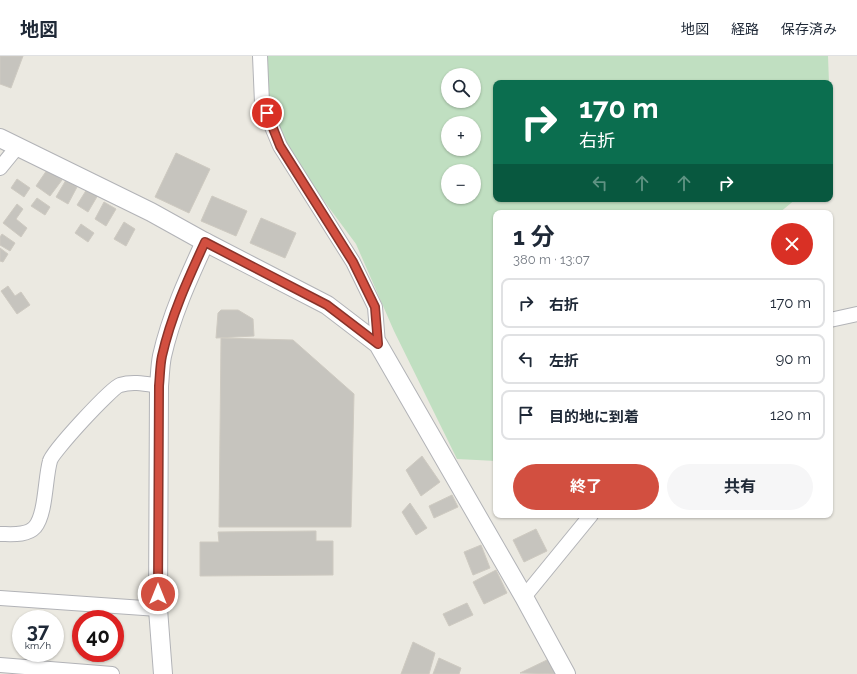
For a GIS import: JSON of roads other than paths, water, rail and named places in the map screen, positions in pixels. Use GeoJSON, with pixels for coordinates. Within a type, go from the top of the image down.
{"type":"FeatureCollection","features":[{"type":"Feature","properties":{"kind":"street"},"geometry":{"type":"LineString","coordinates":[[260,56],[262,103],[275,135],[280,146],[353,262],[375,307],[378,344]]}},
{"type":"Feature","properties":{"kind":"street"},"geometry":{"type":"LineString","coordinates":[[0,138],[151,212],[205,242],[327,305],[378,344],[524,597],[566,674]]}},
{"type":"Feature","properties":{"kind":"street"},"geometry":{"type":"LineString","coordinates":[[0,168],[18,146]]}},
{"type":"Feature","properties":{"kind":"street"},"geometry":{"type":"LineString","coordinates":[[163,674],[158,609],[159,386],[162,357],[171,324],[188,278],[205,242]]}},
{"type":"Feature","properties":{"kind":"street"},"geometry":{"type":"LineString","coordinates":[[833,319],[857,314]]}},
{"type":"Feature","properties":{"kind":"street"},"geometry":{"type":"LineString","coordinates":[[0,534],[25,533],[34,527],[40,517],[50,460],[58,449],[108,395],[118,386],[130,382],[159,386]]}},
{"type":"Feature","properties":{"kind":"street"},"geometry":{"type":"LineString","coordinates":[[524,597],[589,518]]}},
{"type":"Feature","properties":{"kind":"street"},"geometry":{"type":"LineString","coordinates":[[0,598],[158,609]]}},
{"type":"Feature","properties":{"kind":"street"},"geometry":{"type":"LineString","coordinates":[[0,665],[112,674]]}}]}
